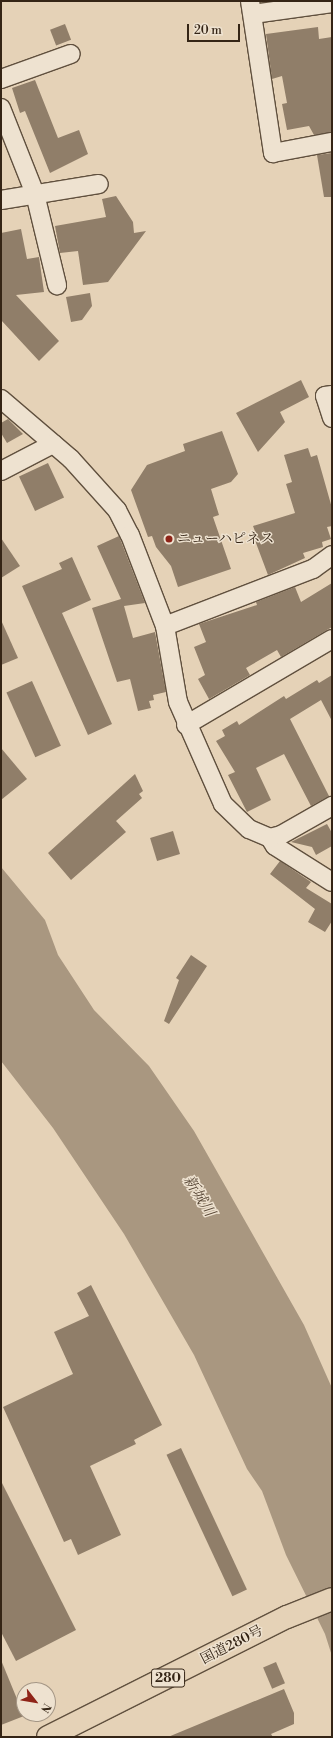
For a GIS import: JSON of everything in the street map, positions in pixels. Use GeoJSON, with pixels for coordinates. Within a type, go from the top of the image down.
{"type":"FeatureCollection","features":[{"type":"Feature","properties":{"kind":"highway","name":"国道280号"},"geometry":{"type":"LineString","coordinates":[[48,1737],[287,1617],[332,1599]]}},
{"type":"Feature","properties":{"kind":"street"},"geometry":{"type":"LineString","coordinates":[[332,3],[252,8],[273,153],[332,142]]}},
{"type":"Feature","properties":{"kind":"street"},"geometry":{"type":"LineString","coordinates":[[1,79],[71,54]]}},
{"type":"Feature","properties":{"kind":"street"},"geometry":{"type":"LineString","coordinates":[[1,108],[35,194],[57,285]]}},
{"type":"Feature","properties":{"kind":"street"},"geometry":{"type":"LineString","coordinates":[[1,200],[99,184]]}},
{"type":"Feature","properties":{"kind":"street"},"geometry":{"type":"LineString","coordinates":[[332,395],[325,396],[332,418]]}},
{"type":"Feature","properties":{"kind":"street"},"geometry":{"type":"LineString","coordinates":[[1,399],[72,459],[117,510],[147,573],[165,626],[178,702],[186,725],[223,804],[249,829],[270,838],[275,846],[332,882]]}},
{"type":"Feature","properties":{"kind":"street"},"geometry":{"type":"LineString","coordinates":[[1,471],[53,444]]}},
{"type":"Feature","properties":{"kind":"street"},"geometry":{"type":"LineString","coordinates":[[165,626],[313,569],[332,555]]}},
{"type":"Feature","properties":{"kind":"street"},"geometry":{"type":"LineString","coordinates":[[186,725],[332,639]]}},
{"type":"Feature","properties":{"kind":"street"},"geometry":{"type":"LineString","coordinates":[[270,838],[282,835],[332,806]]}},
{"type":"Feature","properties":{"kind":"water","name":"新城川"},"geometry":{"type":"Polygon","coordinates":[[[1,867],[45,920],[58,955],[94,1010],[149,1066],[194,1131],[304,1325],[332,1388],[332,1656],[325,1634],[286,1555],[262,1491],[247,1469],[194,1355],[124,1234],[53,1128],[1,1061],[1,867]]]}},
{"type":"Feature","properties":{"kind":"building"},"geometry":{"type":"Polygon","coordinates":[[[65,24],[71,40],[56,46],[50,30],[65,24]]]}},
{"type":"Feature","properties":{"kind":"building"},"geometry":{"type":"Polygon","coordinates":[[[318,27],[319,39],[332,37],[332,132],[314,135],[309,126],[287,130],[282,104],[287,103],[282,76],[272,79],[266,34],[318,27]]]}},
{"type":"Feature","properties":{"kind":"building"},"geometry":{"type":"Polygon","coordinates":[[[35,80],[58,138],[79,130],[88,154],[50,173],[25,111],[20,113],[12,88],[35,80]]]}},
{"type":"Feature","properties":{"kind":"building"},"geometry":{"type":"Polygon","coordinates":[[[332,153],[332,197],[324,197],[317,155],[332,153]]]}},
{"type":"Feature","properties":{"kind":"building"},"geometry":{"type":"Polygon","coordinates":[[[116,196],[133,222],[134,233],[146,231],[108,282],[83,285],[78,251],[60,253],[55,226],[106,217],[102,199],[116,196]]]}},
{"type":"Feature","properties":{"kind":"building"},"geometry":{"type":"Polygon","coordinates":[[[21,229],[27,259],[39,257],[44,292],[16,295],[59,341],[39,361],[1,320],[1,233],[21,229]]]}},
{"type":"Feature","properties":{"kind":"building"},"geometry":{"type":"Polygon","coordinates":[[[90,293],[92,306],[82,320],[71,322],[66,297],[90,293]]]}},
{"type":"Feature","properties":{"kind":"building"},"geometry":{"type":"Polygon","coordinates":[[[301,380],[309,397],[280,412],[285,422],[258,452],[236,413],[301,380]]]}},
{"type":"Feature","properties":{"kind":"building"},"geometry":{"type":"Polygon","coordinates":[[[8,419],[23,434],[7,443],[1,433],[1,423],[8,419]]]}},
{"type":"Feature","properties":{"kind":"building"},"geometry":{"type":"Polygon","coordinates":[[[222,431],[238,474],[231,482],[211,489],[219,515],[213,517],[231,569],[178,587],[171,566],[156,547],[152,536],[148,537],[131,490],[147,465],[185,451],[183,444],[222,431]]]}},
{"type":"Feature","properties":{"kind":"building"},"geometry":{"type":"Polygon","coordinates":[[[308,448],[311,457],[317,455],[332,508],[332,526],[327,527],[331,539],[322,542],[323,547],[303,553],[305,558],[268,575],[253,535],[256,534],[253,526],[295,513],[286,484],[292,482],[284,455],[308,448]]]}},
{"type":"Feature","properties":{"kind":"building"},"geometry":{"type":"Polygon","coordinates":[[[48,463],[64,497],[35,511],[19,477],[48,463]]]}},
{"type":"Feature","properties":{"kind":"building"},"geometry":{"type":"Polygon","coordinates":[[[119,536],[145,603],[124,606],[133,638],[155,632],[166,692],[153,695],[154,700],[149,701],[151,708],[138,711],[130,679],[117,682],[92,608],[121,599],[97,546],[119,536]]]}},
{"type":"Feature","properties":{"kind":"building"},"geometry":{"type":"Polygon","coordinates":[[[1,538],[20,566],[1,578],[1,538]]]}},
{"type":"Feature","properties":{"kind":"building"},"geometry":{"type":"Polygon","coordinates":[[[72,557],[91,600],[62,613],[112,724],[88,735],[22,586],[62,569],[59,563],[72,557]]]}},
{"type":"Feature","properties":{"kind":"building"},"geometry":{"type":"Polygon","coordinates":[[[332,583],[332,627],[281,657],[277,650],[246,668],[250,675],[209,699],[198,679],[205,675],[194,647],[206,642],[199,624],[257,605],[256,602],[295,587],[301,602],[332,583]]]}},
{"type":"Feature","properties":{"kind":"building"},"geometry":{"type":"Polygon","coordinates":[[[1,620],[18,658],[1,665],[1,620]]]}},
{"type":"Feature","properties":{"kind":"building"},"geometry":{"type":"Polygon","coordinates":[[[332,675],[332,721],[321,700],[290,719],[329,796],[311,806],[284,754],[256,768],[271,800],[247,812],[228,775],[235,772],[216,741],[225,736],[222,730],[237,721],[239,725],[284,696],[286,699],[317,680],[319,683],[332,675]]]}},
{"type":"Feature","properties":{"kind":"building"},"geometry":{"type":"Polygon","coordinates":[[[32,681],[61,746],[35,757],[6,692],[32,681]]]}},
{"type":"Feature","properties":{"kind":"building"},"geometry":{"type":"Polygon","coordinates":[[[1,748],[27,779],[1,800],[1,748]]]}},
{"type":"Feature","properties":{"kind":"building"},"geometry":{"type":"Polygon","coordinates":[[[135,774],[143,791],[139,794],[142,798],[116,821],[126,832],[71,880],[48,853],[135,774]]]}},
{"type":"Feature","properties":{"kind":"building"},"geometry":{"type":"Polygon","coordinates":[[[327,824],[332,833],[332,846],[316,855],[312,847],[291,842],[327,824]]]}},
{"type":"Feature","properties":{"kind":"building"},"geometry":{"type":"Polygon","coordinates":[[[173,831],[180,854],[157,861],[150,838],[173,831]]]}},
{"type":"Feature","properties":{"kind":"building"},"geometry":{"type":"Polygon","coordinates":[[[280,861],[311,882],[306,888],[332,904],[332,921],[325,932],[308,922],[315,909],[270,874],[280,861]]]}},
{"type":"Feature","properties":{"kind":"building"},"geometry":{"type":"Polygon","coordinates":[[[191,955],[207,966],[169,1024],[164,1021],[179,980],[176,978],[191,955]]]}},
{"type":"Feature","properties":{"kind":"building"},"geometry":{"type":"Polygon","coordinates":[[[91,1285],[162,1425],[134,1440],[136,1444],[90,1466],[121,1535],[78,1555],[71,1539],[64,1542],[3,1407],[73,1374],[54,1332],[89,1316],[77,1293],[91,1285]]]}},
{"type":"Feature","properties":{"kind":"building"},"geometry":{"type":"Polygon","coordinates":[[[181,1448],[247,1589],[232,1596],[166,1455],[181,1448]]]}},
{"type":"Feature","properties":{"kind":"building"},"geometry":{"type":"Polygon","coordinates":[[[1,1481],[76,1630],[16,1661],[1,1632],[1,1481]]]}},
{"type":"Feature","properties":{"kind":"building"},"geometry":{"type":"Polygon","coordinates":[[[1,1660],[16,1697],[16,1719],[1,1725],[1,1660]]]}},
{"type":"Feature","properties":{"kind":"building"},"geometry":{"type":"Polygon","coordinates":[[[276,1662],[285,1683],[272,1689],[263,1667],[276,1662]]]}},
{"type":"Feature","properties":{"kind":"building"},"geometry":{"type":"Polygon","coordinates":[[[284,1689],[294,1713],[294,1724],[271,1734],[273,1737],[168,1737],[284,1689]]]}},
{"type":"Feature","properties":{"kind":"place","name":"ニューハピネス"},"geometry":{"type":"Point","coordinates":[169,539]}}]}
